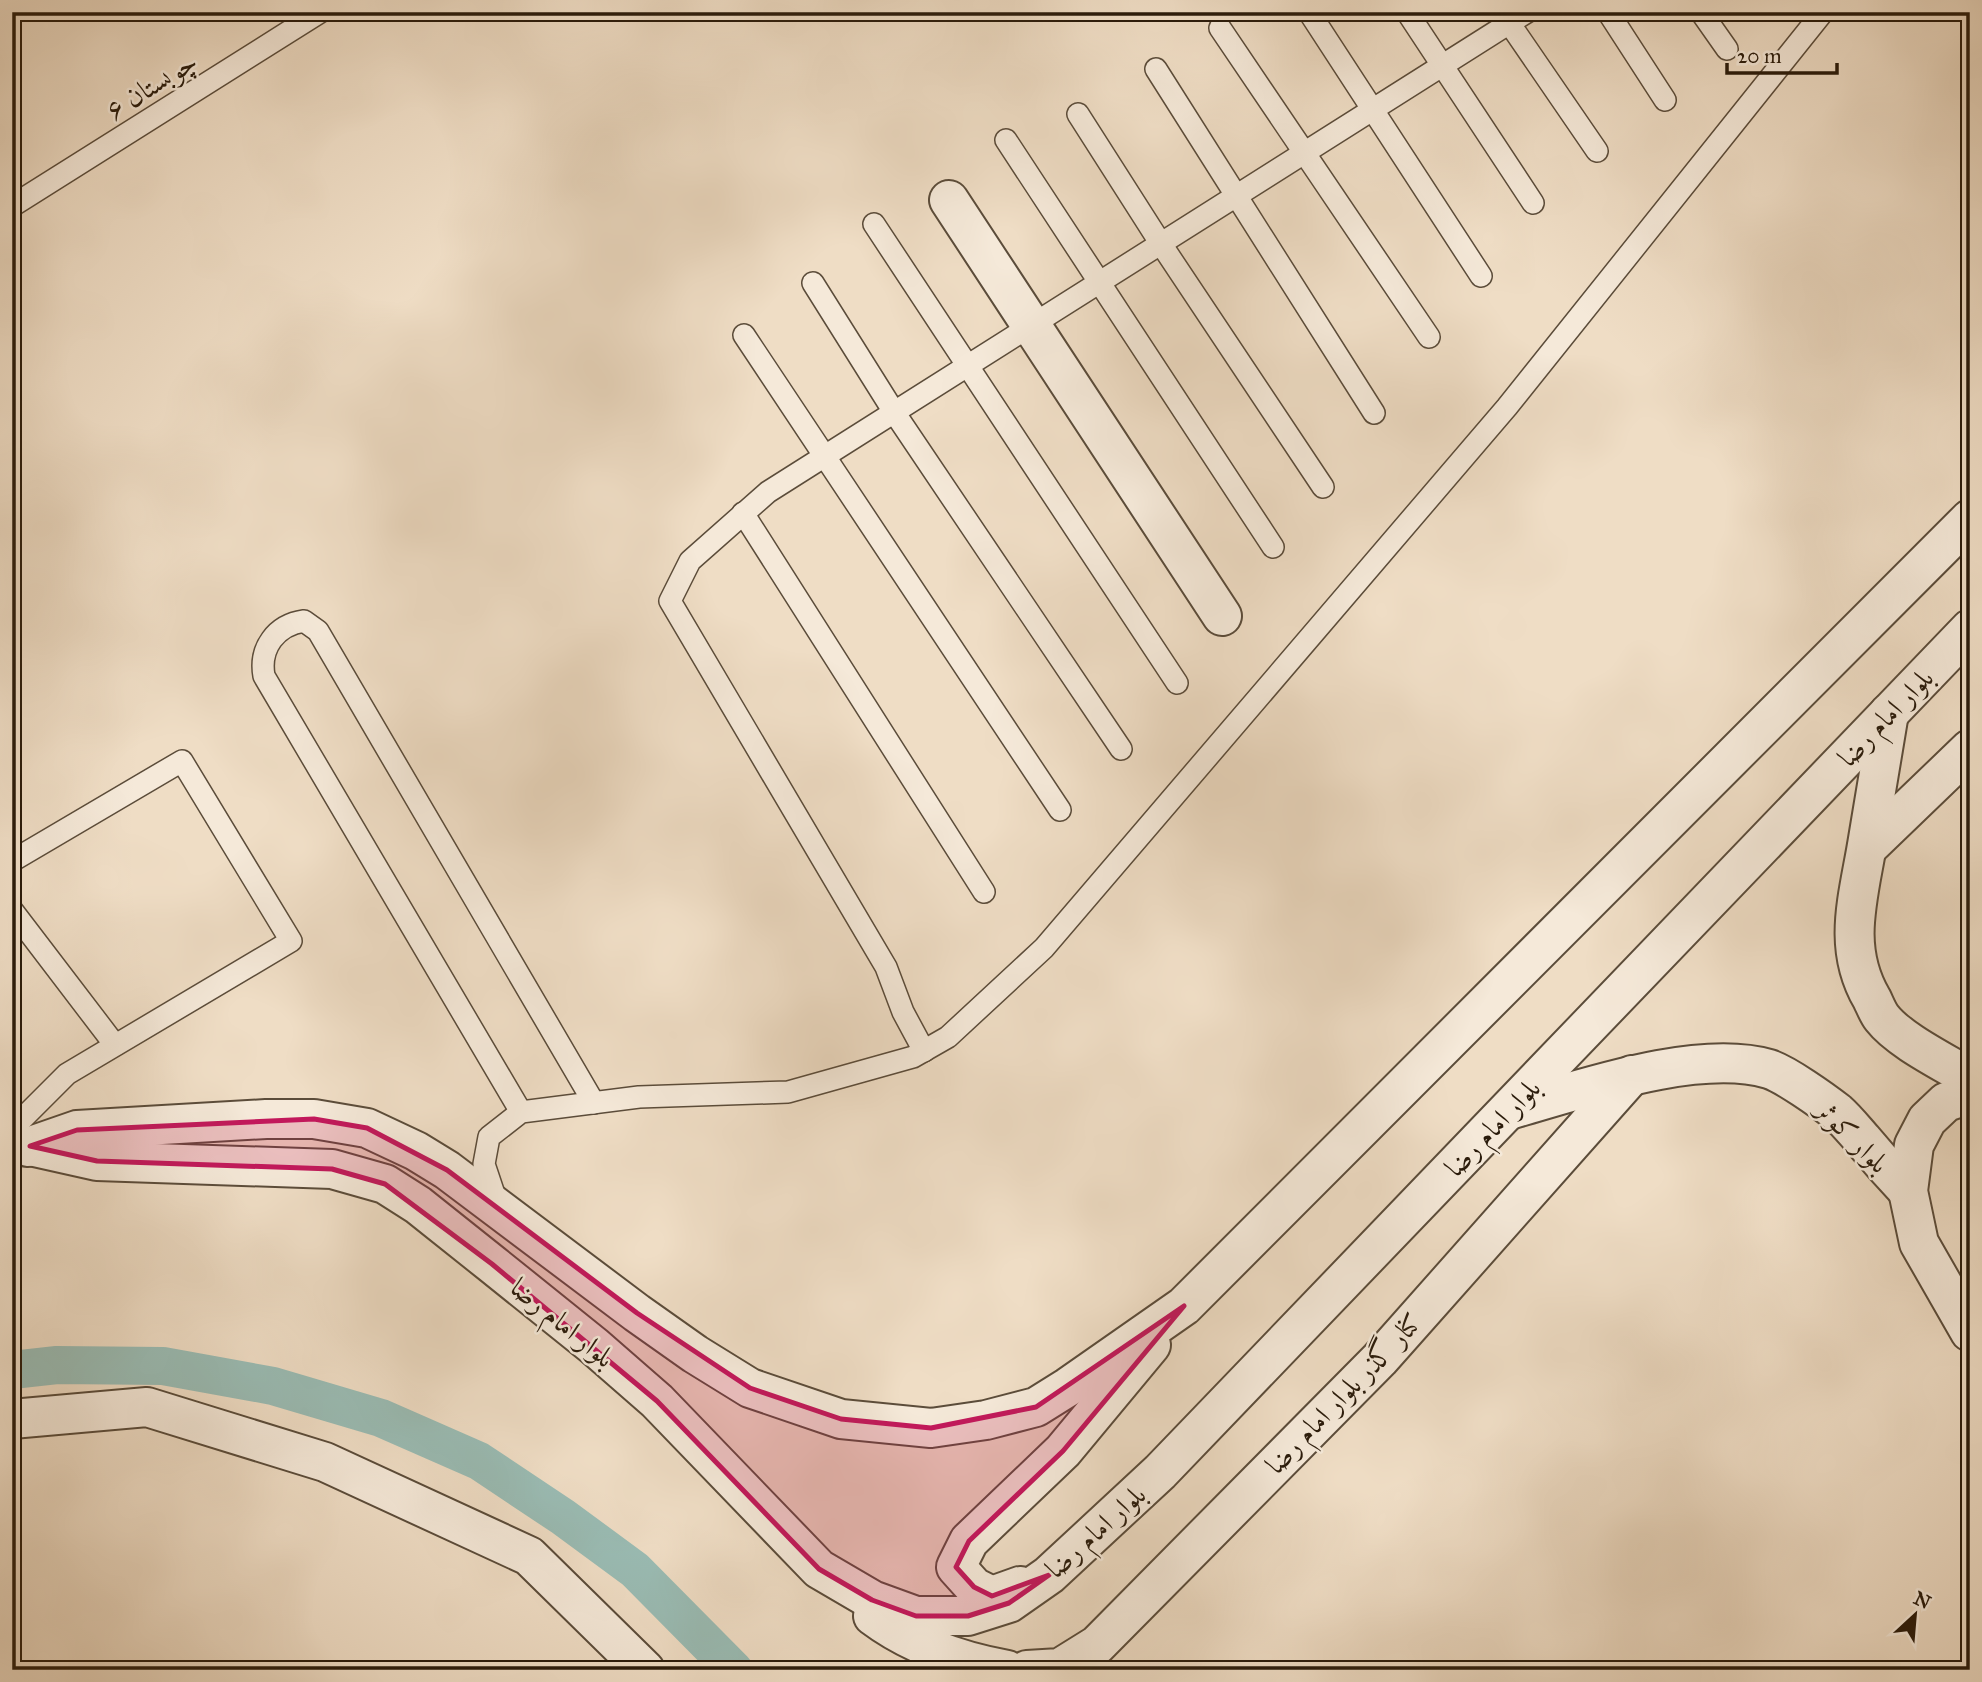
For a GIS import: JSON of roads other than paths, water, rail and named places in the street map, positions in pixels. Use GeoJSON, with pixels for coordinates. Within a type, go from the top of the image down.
{"type":"FeatureCollection","features":[{"type":"Feature","properties":{"kind":"street"},"geometry":{"type":"LineString","coordinates":[[949,200],[1222,616]]}},
{"type":"Feature","properties":{"kind":"street","name":"بلوار امام رضا"},"geometry":{"type":"LineString","coordinates":[[18,1141],[77,1130],[267,1119],[314,1119],[367,1128],[416,1151],[447,1170],[637,1313],[750,1388],[841,1419],[931,1429],[986,1420],[1036,1407],[1184,1306],[1970,519]]}},
{"type":"Feature","properties":{"kind":"street","name":"بلوار امام رضا"},"geometry":{"type":"LineString","coordinates":[[18,1141],[97,1161],[332,1169],[384,1184],[418,1205],[594,1346],[657,1401],[819,1569],[872,1600],[916,1616],[968,1616],[1009,1603],[1049,1575],[1160,1472],[1970,629]]}},
{"type":"Feature","properties":{"kind":"street"},"geometry":{"type":"LineString","coordinates":[[1889,713],[1858,890],[1854,923],[1855,954],[1863,984],[1882,1018],[1910,1042],[1970,1077]]}},
{"type":"Feature","properties":{"kind":"street"},"geometry":{"type":"LineString","coordinates":[[1867,848],[1970,749]]}},
{"type":"Feature","properties":{"kind":"street","name":"بلوار کوثر"},"geometry":{"type":"LineString","coordinates":[[1508,1110],[1632,1075],[1704,1064],[1738,1064],[1771,1070],[1838,1113],[1908,1191]]}},
{"type":"Feature","properties":{"kind":"street","name":"کنار گذر بلوار امام رضا"},"geometry":{"type":"LineString","coordinates":[[1027,1670],[1060,1668],[1097,1645],[1380,1359],[1632,1075]]}},
{"type":"Feature","properties":{"kind":"street"},"geometry":{"type":"LineString","coordinates":[[1970,1094],[1946,1102],[1927,1120],[1913,1145],[1908,1191],[1919,1243],[1970,1332]]}},
{"type":"Feature","properties":{"kind":"street"},"geometry":{"type":"LineString","coordinates":[[1049,1575],[992,1596],[974,1587],[956,1567],[969,1541],[1063,1451],[1184,1306]]}},
{"type":"Feature","properties":{"kind":"street"},"geometry":{"type":"LineString","coordinates":[[12,1419],[147,1408],[325,1462],[529,1556],[645,1670]]}},
{"type":"Feature","properties":{"kind":"street"},"geometry":{"type":"LineString","coordinates":[[819,1569],[876,1619],[956,1665],[971,1664],[1007,1670]]}},
{"type":"Feature","properties":{"kind":"lane","name":"چوبستان ۶"},"geometry":{"type":"LineString","coordinates":[[12,206],[320,12]]}},
{"type":"Feature","properties":{"kind":"lane"},"geometry":{"type":"LineString","coordinates":[[1309,12],[1482,276]]}},
{"type":"Feature","properties":{"kind":"lane"},"geometry":{"type":"LineString","coordinates":[[1407,12],[1533,203]]}},
{"type":"Feature","properties":{"kind":"lane"},"geometry":{"type":"LineString","coordinates":[[1608,12],[1665,100]]}},
{"type":"Feature","properties":{"kind":"lane"},"geometry":{"type":"LineString","coordinates":[[1701,12],[1727,49]]}},
{"type":"Feature","properties":{"kind":"lane"},"geometry":{"type":"LineString","coordinates":[[498,1208],[484,1164],[489,1137],[521,1112],[639,1097],[788,1092],[913,1057],[948,1037],[1044,948],[1507,407],[1823,12]]}},
{"type":"Feature","properties":{"kind":"lane"},"geometry":{"type":"LineString","coordinates":[[924,1051],[903,1012],[886,967],[670,601],[690,561],[768,492],[1443,65],[1513,16],[1597,151]]}},
{"type":"Feature","properties":{"kind":"lane"},"geometry":{"type":"LineString","coordinates":[[1220,28],[1429,337]]}},
{"type":"Feature","properties":{"kind":"lane"},"geometry":{"type":"LineString","coordinates":[[1156,69],[1374,413]]}},
{"type":"Feature","properties":{"kind":"lane"},"geometry":{"type":"LineString","coordinates":[[1078,114],[1323,487]]}},
{"type":"Feature","properties":{"kind":"lane"},"geometry":{"type":"LineString","coordinates":[[1006,140],[1273,547]]}},
{"type":"Feature","properties":{"kind":"lane"},"geometry":{"type":"LineString","coordinates":[[874,224],[1177,683]]}},
{"type":"Feature","properties":{"kind":"lane"},"geometry":{"type":"LineString","coordinates":[[813,283],[894,412],[1121,749]]}},
{"type":"Feature","properties":{"kind":"lane"},"geometry":{"type":"LineString","coordinates":[[744,335],[1060,810]]}},
{"type":"Feature","properties":{"kind":"lane"},"geometry":{"type":"LineString","coordinates":[[743,513],[984,892]]}},
{"type":"Feature","properties":{"kind":"lane"},"geometry":{"type":"LineString","coordinates":[[521,1112],[264,676],[261,661],[269,642],[291,622],[304,621],[318,631],[594,1102]]}},
{"type":"Feature","properties":{"kind":"lane"},"geometry":{"type":"LineString","coordinates":[[12,861],[183,761],[291,941],[66,1074],[18,1141]]}},
{"type":"Feature","properties":{"kind":"lane"},"geometry":{"type":"LineString","coordinates":[[12,910],[115,1045]]}},
{"type":"Feature","properties":{"kind":"waterway"},"geometry":{"type":"LineString","coordinates":[[12,1370],[57,1365],[163,1366],[273,1386],[381,1418],[479,1461],[563,1517],[635,1570],[734,1670]]}}]}
